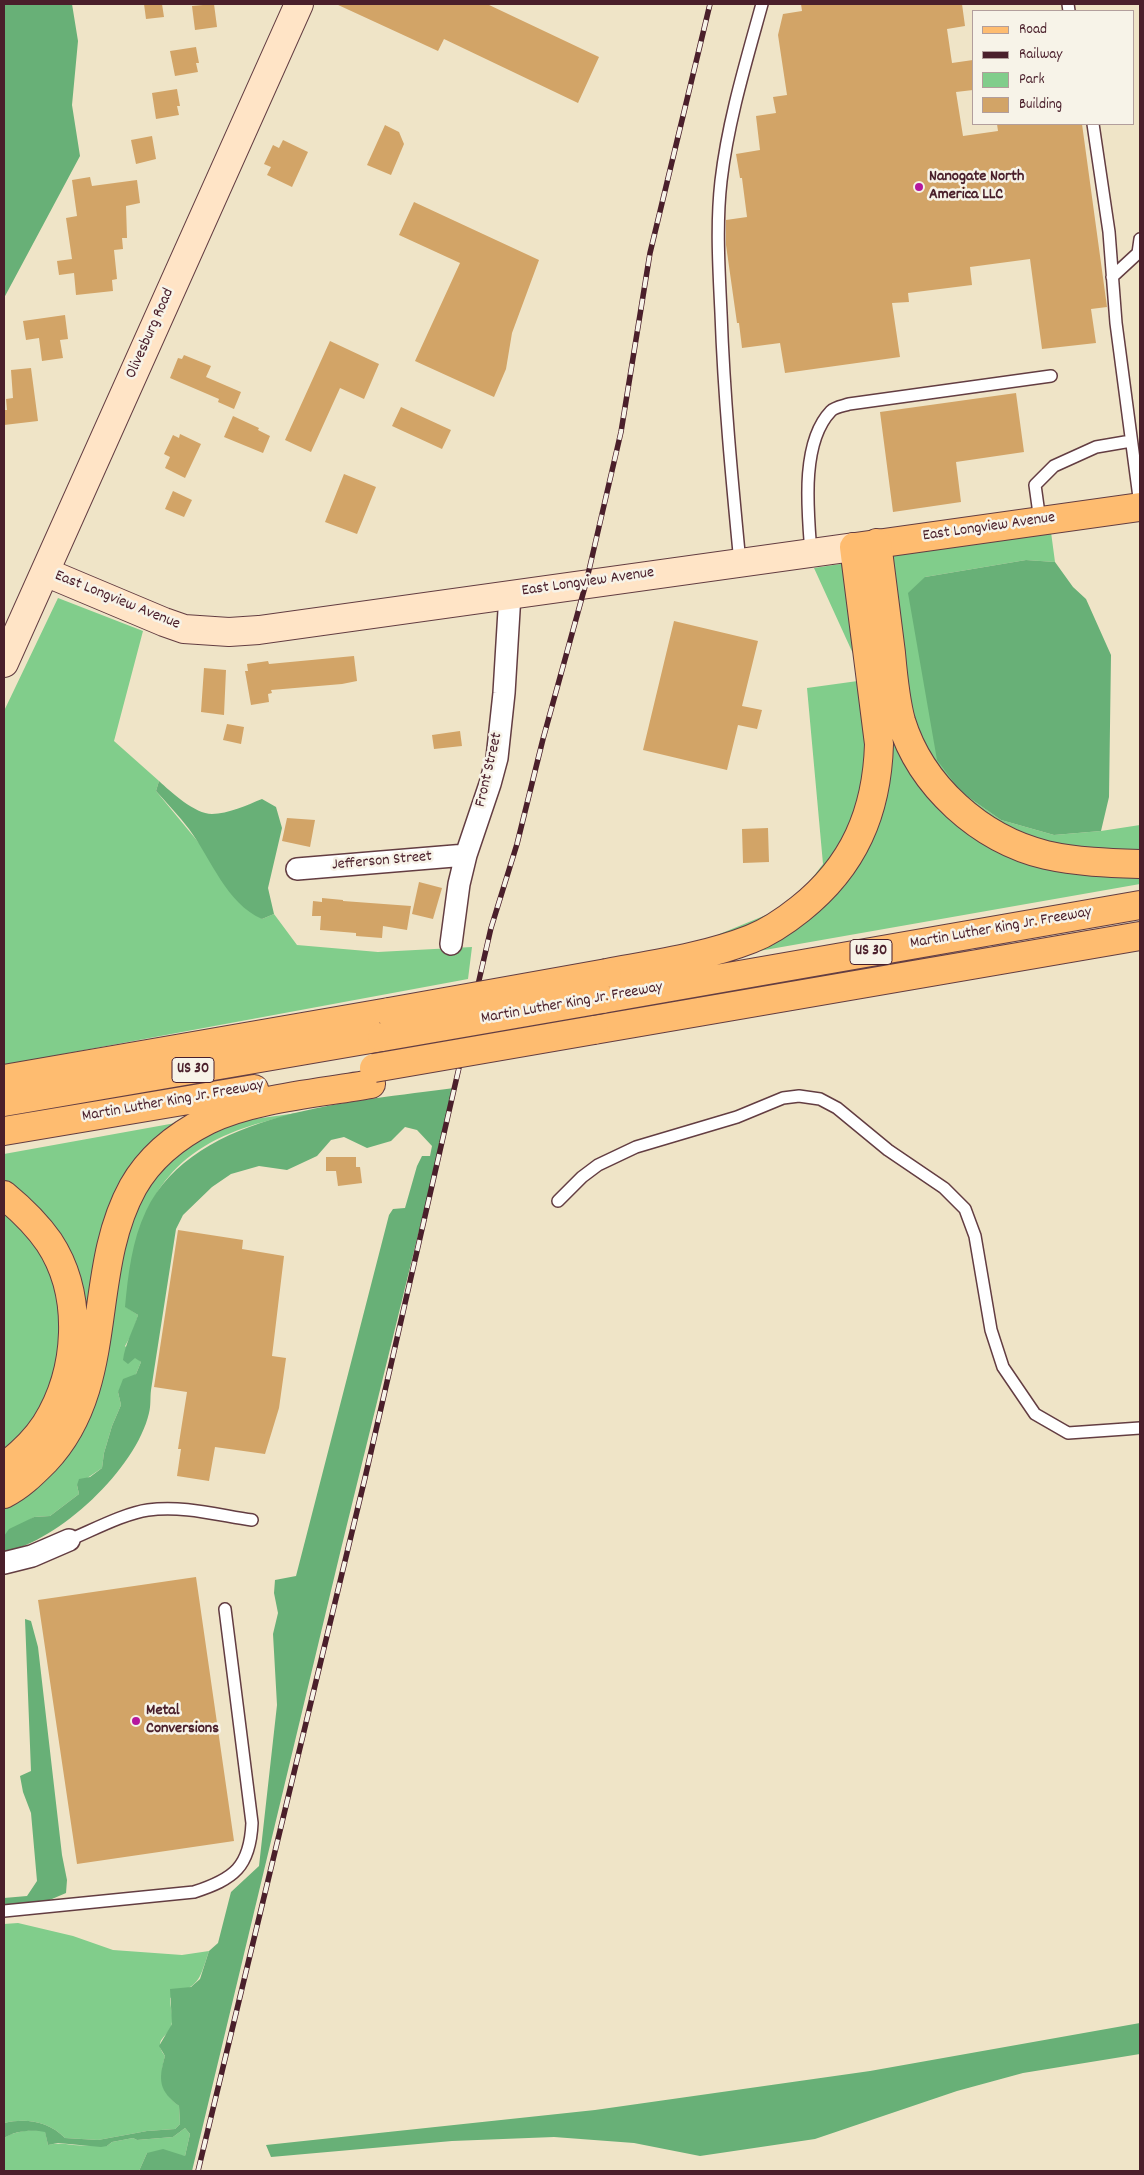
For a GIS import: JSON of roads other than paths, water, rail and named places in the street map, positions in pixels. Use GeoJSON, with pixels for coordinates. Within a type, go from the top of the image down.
{"type":"FeatureCollection","features":[{"type":"Feature","properties":{"kind":"main road","name":"Olivesburg Road"},"geometry":{"type":"LineString","coordinates":[[4,663],[298,4]]}},
{"type":"Feature","properties":{"kind":"main road","name":"East Longview Avenue"},"geometry":{"type":"LineString","coordinates":[[45,572],[184,629],[206,631],[259,630],[1140,506]]}},
{"type":"Feature","properties":{"kind":"main road"},"geometry":{"type":"LineString","coordinates":[[866,545],[901,721],[925,769],[943,793],[962,812],[986,829],[1015,844],[1045,855],[1079,861],[1140,864]]}},
{"type":"Feature","properties":{"kind":"main road"},"geometry":{"type":"LineString","coordinates":[[604,986],[752,939],[771,929],[817,896],[836,875],[859,838],[874,794],[879,744],[866,545]]}},
{"type":"Feature","properties":{"kind":"main road","name":"Martin Luther King Jr. Freeway"},"geometry":{"type":"LineString","coordinates":[[4,1102],[385,1024],[604,986],[1140,905]]}},
{"type":"Feature","properties":{"kind":"main road","name":"Martin Luther King Jr. Freeway"},"geometry":{"type":"LineString","coordinates":[[4,1131],[372,1076],[593,1037],[661,1018],[1140,936]]}},
{"type":"Feature","properties":{"kind":"main road"},"geometry":{"type":"LineString","coordinates":[[851,986],[918,989],[1140,950]]}},
{"type":"Feature","properties":{"kind":"main road"},"geometry":{"type":"LineString","coordinates":[[4,1079],[385,1024]]}},
{"type":"Feature","properties":{"kind":"main road"},"geometry":{"type":"LineString","coordinates":[[4,1494],[29,1477],[53,1452],[72,1424],[82,1402],[94,1360],[112,1242],[133,1187],[148,1165],[176,1139],[195,1127],[229,1111],[372,1076]]}},
{"type":"Feature","properties":{"kind":"main road"},"geometry":{"type":"LineString","coordinates":[[4,1195],[35,1224],[59,1261],[71,1302],[73,1326],[69,1370],[55,1408],[35,1438],[23,1452],[4,1468]]}},
{"type":"Feature","properties":{"kind":"street","name":"Front Street"},"geometry":{"type":"LineString","coordinates":[[451,944],[459,884],[466,855],[497,758],[504,693],[510,594]]}},
{"type":"Feature","properties":{"kind":"street","name":"Jefferson Street"},"geometry":{"type":"LineString","coordinates":[[297,869],[466,855]]}},
{"type":"Feature","properties":{"kind":"street"},"geometry":{"type":"LineString","coordinates":[[4,1563],[32,1556],[69,1540]]}},
{"type":"Feature","properties":{"kind":"lane"},"geometry":{"type":"LineString","coordinates":[[740,563],[726,417],[718,255],[721,191],[730,124],[762,4]]}},
{"type":"Feature","properties":{"kind":"lane"},"geometry":{"type":"LineString","coordinates":[[1093,125],[1109,232],[1116,323],[1140,506]]}},
{"type":"Feature","properties":{"kind":"lane"},"geometry":{"type":"LineString","coordinates":[[1112,277],[1138,253],[1140,239]]}},
{"type":"Feature","properties":{"kind":"lane"},"geometry":{"type":"LineString","coordinates":[[811,553],[806,489],[809,468],[820,427],[832,410],[849,404],[1050,376]]}},
{"type":"Feature","properties":{"kind":"lane"},"geometry":{"type":"LineString","coordinates":[[1040,521],[1036,485],[1054,466],[1096,447],[1131,441]]}},
{"type":"Feature","properties":{"kind":"lane"},"geometry":{"type":"LineString","coordinates":[[558,1201],[582,1177],[598,1165],[636,1147],[737,1117],[783,1098],[799,1096],[820,1099],[838,1108],[888,1150],[944,1188],[964,1209],[975,1236],[992,1330],[1003,1367],[1035,1414],[1068,1433],[1140,1428]]}},
{"type":"Feature","properties":{"kind":"lane"},"geometry":{"type":"LineString","coordinates":[[69,1540],[146,1510],[166,1508],[252,1520]]}},
{"type":"Feature","properties":{"kind":"lane"},"geometry":{"type":"LineString","coordinates":[[4,1911],[194,1892],[214,1886],[235,1872],[247,1856],[251,1842],[252,1823],[225,1609]]}},
{"type":"Feature","properties":{"kind":"railway"},"geometry":{"type":"LineString","coordinates":[[198,2171],[365,1478],[491,928],[517,844],[543,739],[586,583],[621,432],[650,253],[710,4]]}},
{"type":"Feature","properties":{"kind":"place","name":"Nanogate North America LLC"},"geometry":{"type":"Point","coordinates":[919,187]}},
{"type":"Feature","properties":{"kind":"place","name":"Metal Conversions"},"geometry":{"type":"Point","coordinates":[136,1721]}}]}
